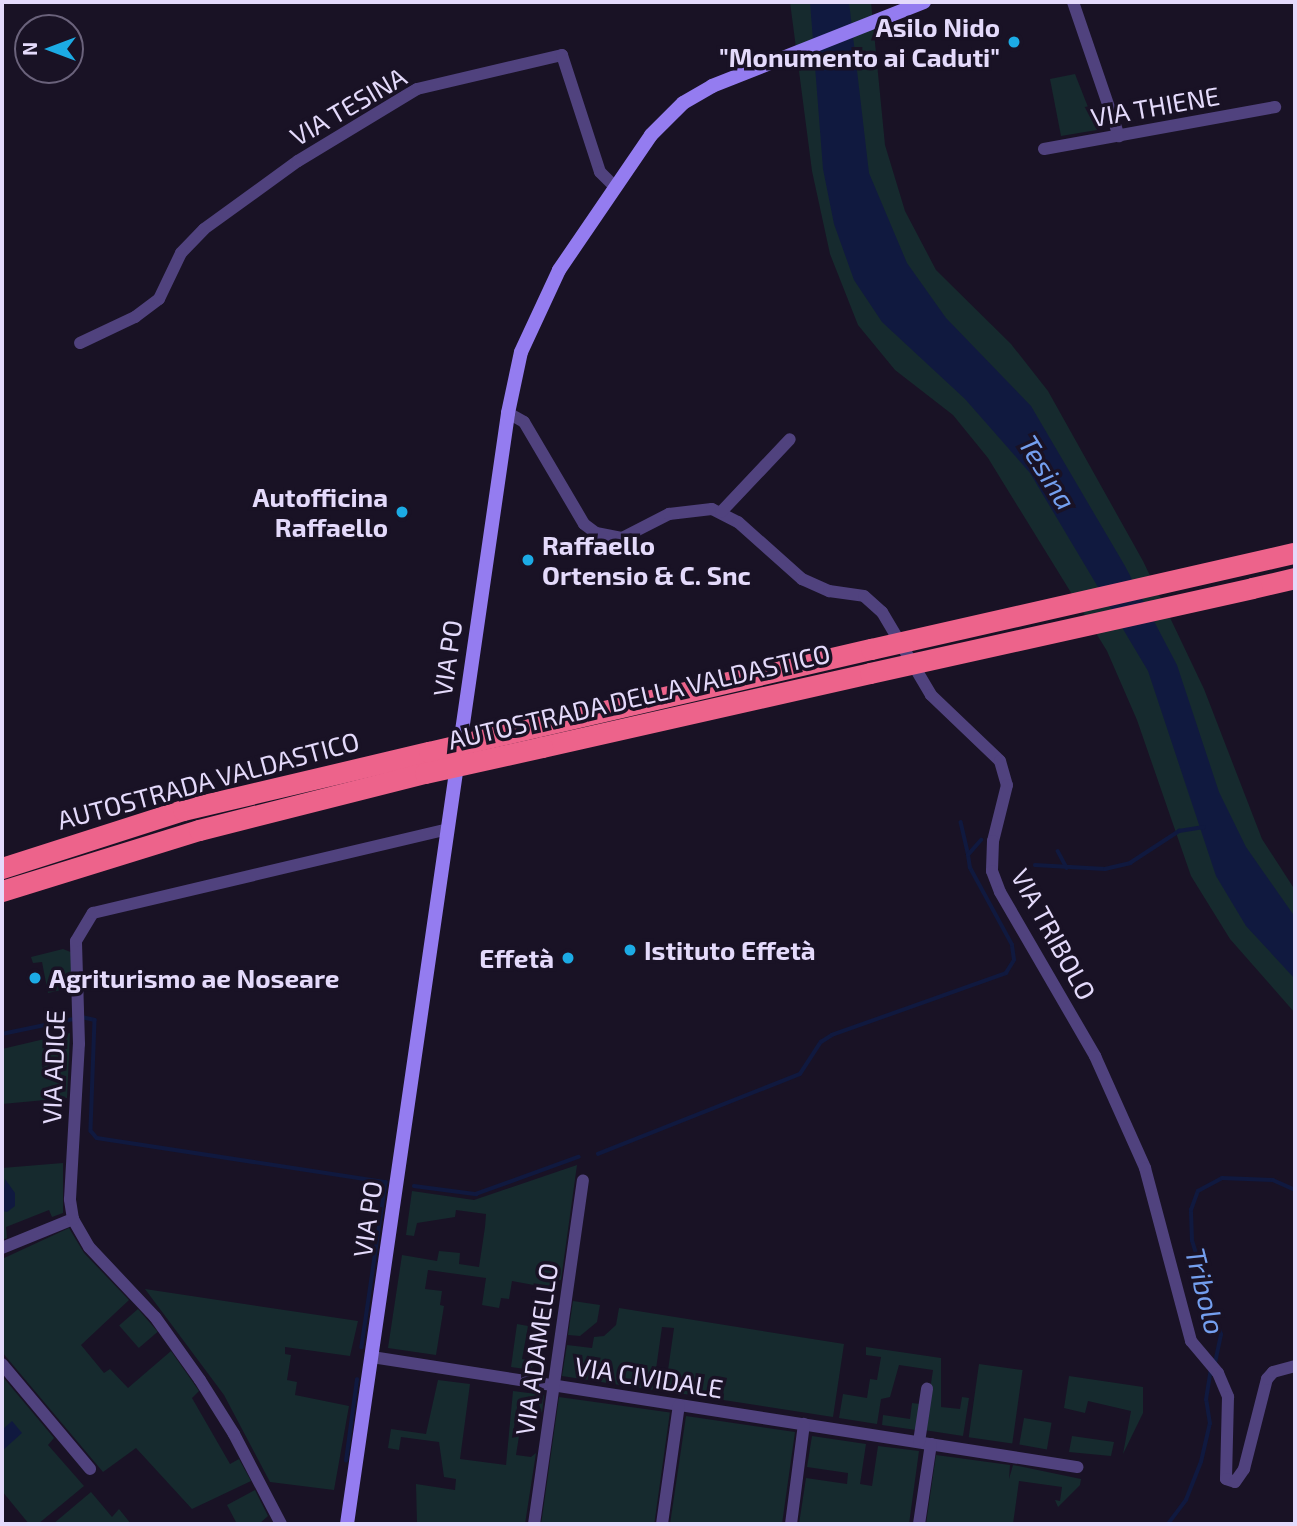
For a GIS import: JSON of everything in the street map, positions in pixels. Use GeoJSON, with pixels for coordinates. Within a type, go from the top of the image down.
{"type":"FeatureCollection","features":[{"type":"Feature","properties":{"kind":"highway","name":"AUTOSTRADA DELLA VALDASTICO"},"geometry":{"type":"LineString","coordinates":[[2,891],[427,762],[475,741],[1294,553]]}},
{"type":"Feature","properties":{"kind":"highway","name":"AUTOSTRADA DELLA VALDASTICO"},"geometry":{"type":"LineString","coordinates":[[427,762],[542,747],[1295,578]]}},
{"type":"Feature","properties":{"kind":"highway","name":"AUTOSTRADA VALDASTICO"},"geometry":{"type":"LineString","coordinates":[[2,868],[183,810],[427,762]]}},
{"type":"Feature","properties":{"kind":"main road","name":"VIA PO"},"geometry":{"type":"LineString","coordinates":[[347,1524],[508,413],[521,352],[538,309],[615,187],[666,119],[712,86],[908,10],[922,2]]}},
{"type":"Feature","properties":{"kind":"street"},"geometry":{"type":"LineString","coordinates":[[1073,2],[1119,136]]}},
{"type":"Feature","properties":{"kind":"street","name":"VIA TESINA"},"geometry":{"type":"LineString","coordinates":[[80,343],[135,317],[159,299],[181,253],[204,229],[298,161],[417,89],[562,55],[600,172],[615,187]]}},
{"type":"Feature","properties":{"kind":"street","name":"VIA THIENE"},"geometry":{"type":"LineString","coordinates":[[1044,149],[1275,107]]}},
{"type":"Feature","properties":{"kind":"street"},"geometry":{"type":"LineString","coordinates":[[508,413],[524,422],[584,524],[596,533],[622,538],[683,509],[721,512],[790,439]]}},
{"type":"Feature","properties":{"kind":"street","name":"VIA TRIBOLO"},"geometry":{"type":"LineString","coordinates":[[721,512],[802,579],[873,602],[931,695],[1000,761],[1007,785],[993,841],[992,871],[1014,919],[1074,1015],[1133,1136],[1153,1194],[1191,1341],[1205,1361],[1218,1373],[1230,1416],[1224,1474],[1230,1482],[1239,1479],[1244,1469],[1267,1379],[1273,1372],[1295,1366]]}},
{"type":"Feature","properties":{"kind":"street","name":"VIA ADIGE"},"geometry":{"type":"LineString","coordinates":[[281,1524],[234,1434],[200,1380],[147,1307],[89,1247],[73,1219],[70,1199],[78,1017],[76,941],[93,913],[447,829]]}},
{"type":"Feature","properties":{"kind":"street","name":"VIA ADAMELLO"},"geometry":{"type":"LineString","coordinates":[[534,1524],[583,1180]]}},
{"type":"Feature","properties":{"kind":"street"},"geometry":{"type":"LineString","coordinates":[[2,1248],[73,1219]]}},
{"type":"Feature","properties":{"kind":"street","name":"VIA CIVIDALE"},"geometry":{"type":"LineString","coordinates":[[372,1357],[1077,1467]]}},
{"type":"Feature","properties":{"kind":"street"},"geometry":{"type":"LineString","coordinates":[[2,1364],[90,1469]]}},
{"type":"Feature","properties":{"kind":"street"},"geometry":{"type":"LineString","coordinates":[[919,1524],[927,1389]]}},
{"type":"Feature","properties":{"kind":"street"},"geometry":{"type":"LineString","coordinates":[[662,1524],[679,1405]]}},
{"type":"Feature","properties":{"kind":"street"},"geometry":{"type":"LineString","coordinates":[[790,1524],[804,1424]]}},
{"type":"Feature","properties":{"kind":"green space"},"geometry":{"type":"Polygon","coordinates":[[[790,2],[871,2],[885,145],[905,211],[936,270],[1011,344],[1048,391],[1143,561],[1204,689],[1262,839],[1295,890],[1295,1013],[1230,939],[1191,876],[1137,720],[1107,651],[988,458],[953,415],[895,370],[858,325],[830,254],[812,171],[790,2]]]}},
{"type":"Feature","properties":{"kind":"green space"},"geometry":{"type":"Polygon","coordinates":[[[1075,74],[1097,130],[1061,136],[1050,79],[1075,74]]]}},
{"type":"Feature","properties":{"kind":"green space"},"geometry":{"type":"Polygon","coordinates":[[[63,949],[73,953],[75,987],[48,993],[42,962],[33,963],[31,957],[63,949]]]}},
{"type":"Feature","properties":{"kind":"green space"},"geometry":{"type":"Polygon","coordinates":[[[70,1033],[67,1098],[2,1104],[2,1049],[70,1033]]]}},
{"type":"Feature","properties":{"kind":"green space"},"geometry":{"type":"Polygon","coordinates":[[[63,1163],[63,1213],[52,1217],[49,1210],[6,1227],[7,1238],[2,1240],[2,1168],[63,1163]]]}},
{"type":"Feature","properties":{"kind":"green space"},"geometry":{"type":"Polygon","coordinates":[[[577,1165],[561,1280],[551,1279],[550,1288],[512,1281],[509,1299],[501,1298],[499,1308],[482,1305],[486,1278],[428,1270],[425,1289],[442,1291],[440,1305],[444,1306],[436,1355],[388,1348],[402,1255],[437,1261],[439,1251],[460,1253],[459,1264],[479,1267],[486,1214],[456,1210],[455,1217],[417,1223],[414,1236],[406,1235],[412,1191],[474,1200],[577,1165]]]}},
{"type":"Feature","properties":{"kind":"green space"},"geometry":{"type":"Polygon","coordinates":[[[69,1228],[84,1253],[129,1300],[81,1345],[104,1373],[110,1369],[128,1388],[171,1351],[199,1391],[192,1398],[230,1464],[239,1459],[251,1481],[192,1509],[136,1448],[103,1472],[2,1352],[2,1259],[69,1228]]]}},
{"type":"Feature","properties":{"kind":"green space"},"geometry":{"type":"Polygon","coordinates":[[[145,1289],[358,1321],[350,1356],[285,1347],[285,1354],[291,1355],[287,1380],[297,1382],[295,1395],[349,1406],[334,1490],[270,1482],[224,1395],[145,1289]]]}},
{"type":"Feature","properties":{"kind":"green space"},"geometry":{"type":"Polygon","coordinates":[[[573,1301],[600,1305],[597,1322],[580,1336],[568,1335],[573,1301]]]}},
{"type":"Feature","properties":{"kind":"green space"},"geometry":{"type":"Polygon","coordinates":[[[619,1308],[844,1344],[833,1417],[665,1391],[674,1328],[662,1327],[653,1390],[562,1376],[567,1345],[592,1348],[594,1337],[604,1336],[616,1325],[619,1308]]]}},
{"type":"Feature","properties":{"kind":"green space"},"geometry":{"type":"Polygon","coordinates":[[[138,1309],[158,1332],[139,1348],[119,1325],[138,1309]]]}},
{"type":"Feature","properties":{"kind":"green space"},"geometry":{"type":"Polygon","coordinates":[[[517,1324],[528,1326],[522,1359],[533,1361],[532,1370],[511,1367],[517,1324]]]}},
{"type":"Feature","properties":{"kind":"green space"},"geometry":{"type":"Polygon","coordinates":[[[866,1347],[941,1358],[941,1407],[960,1409],[962,1397],[969,1398],[963,1436],[924,1430],[933,1370],[899,1365],[890,1397],[881,1399],[877,1424],[839,1418],[843,1394],[867,1398],[870,1379],[877,1380],[881,1357],[866,1355],[866,1347]]]}},
{"type":"Feature","properties":{"kind":"green space"},"geometry":{"type":"Polygon","coordinates":[[[979,1364],[1023,1370],[1012,1443],[969,1437],[979,1364]]]}},
{"type":"Feature","properties":{"kind":"green space"},"geometry":{"type":"Polygon","coordinates":[[[2,1376],[54,1438],[48,1445],[84,1486],[38,1524],[29,1524],[2,1491],[2,1376]]]}},
{"type":"Feature","properties":{"kind":"green space"},"geometry":{"type":"Polygon","coordinates":[[[1069,1376],[1143,1387],[1143,1413],[1123,1454],[1131,1411],[1088,1401],[1085,1413],[1064,1408],[1069,1376]]]}},
{"type":"Feature","properties":{"kind":"green space"},"geometry":{"type":"Polygon","coordinates":[[[438,1380],[470,1384],[460,1459],[506,1465],[513,1391],[544,1395],[542,1413],[539,1404],[518,1401],[513,1434],[519,1436],[516,1455],[531,1457],[536,1453],[525,1524],[417,1524],[416,1484],[455,1490],[456,1479],[444,1477],[439,1442],[401,1437],[399,1450],[388,1448],[391,1429],[426,1434],[438,1380]]]}},
{"type":"Feature","properties":{"kind":"green space"},"geometry":{"type":"Polygon","coordinates":[[[559,1397],[670,1413],[654,1524],[541,1524],[559,1397]]]}},
{"type":"Feature","properties":{"kind":"green space"},"geometry":{"type":"Polygon","coordinates":[[[912,1403],[920,1404],[916,1430],[882,1425],[883,1415],[910,1419],[912,1403]]]}},
{"type":"Feature","properties":{"kind":"green space"},"geometry":{"type":"Polygon","coordinates":[[[686,1416],[795,1432],[782,1524],[670,1524],[686,1416]]]}},
{"type":"Feature","properties":{"kind":"green space"},"geometry":{"type":"Polygon","coordinates":[[[1024,1418],[1052,1423],[1047,1449],[1019,1445],[1024,1418]]]}},
{"type":"Feature","properties":{"kind":"green space"},"geometry":{"type":"Polygon","coordinates":[[[812,1436],[866,1444],[860,1484],[872,1486],[878,1446],[919,1451],[909,1524],[799,1524],[806,1478],[847,1484],[848,1473],[807,1467],[812,1436]]]}},
{"type":"Feature","properties":{"kind":"green space"},"geometry":{"type":"Polygon","coordinates":[[[1072,1436],[1114,1442],[1111,1456],[1069,1452],[1072,1436]]]}},
{"type":"Feature","properties":{"kind":"green space"},"geometry":{"type":"Polygon","coordinates":[[[936,1455],[1010,1465],[1009,1479],[1013,1465],[1081,1479],[1080,1485],[1058,1507],[1055,1500],[1060,1501],[1062,1487],[1019,1481],[1013,1524],[926,1524],[936,1455]]]}},
{"type":"Feature","properties":{"kind":"green space"},"geometry":{"type":"Polygon","coordinates":[[[255,1490],[268,1516],[259,1524],[237,1524],[227,1505],[255,1490]]]}},
{"type":"Feature","properties":{"kind":"green space"},"geometry":{"type":"Polygon","coordinates":[[[91,1492],[112,1517],[119,1509],[131,1524],[53,1524],[91,1492]]]}},
{"type":"Feature","properties":{"kind":"water","name":"Tesina"},"geometry":{"type":"Polygon","coordinates":[[[810,2],[849,2],[869,173],[907,263],[946,318],[1031,406],[1125,566],[1177,665],[1219,792],[1246,847],[1295,917],[1295,979],[1246,926],[1216,876],[1148,671],[1030,473],[965,399],[882,322],[854,280],[834,224],[823,169],[810,2]]]}},
{"type":"Feature","properties":{"kind":"water"},"geometry":{"type":"Polygon","coordinates":[[[5,1179],[15,1193],[15,1206],[7,1212],[2,1211],[5,1179]]]}},
{"type":"Feature","properties":{"kind":"water"},"geometry":{"type":"Polygon","coordinates":[[[12,1421],[22,1433],[2,1451],[2,1430],[12,1421]]]}},
{"type":"Feature","properties":{"kind":"waterway"},"geometry":{"type":"LineString","coordinates":[[961,822],[968,853]]}},
{"type":"Feature","properties":{"kind":"waterway"},"geometry":{"type":"LineString","coordinates":[[1035,865],[1105,869],[1130,863],[1179,831],[1204,827]]}},
{"type":"Feature","properties":{"kind":"waterway"},"geometry":{"type":"LineString","coordinates":[[598,1154],[800,1074],[821,1042],[832,1035],[1006,973],[1014,960],[1012,945],[970,868],[968,855],[981,840]]}},
{"type":"Feature","properties":{"kind":"waterway"},"geometry":{"type":"LineString","coordinates":[[1058,851],[1067,868]]}},
{"type":"Feature","properties":{"kind":"waterway"},"geometry":{"type":"LineString","coordinates":[[82,1017],[95,1020],[91,1131],[97,1138],[386,1182],[362,1347]]}},
{"type":"Feature","properties":{"kind":"waterway"},"geometry":{"type":"LineString","coordinates":[[2,1034],[74,1019]]}},
{"type":"Feature","properties":{"kind":"waterway"},"geometry":{"type":"LineString","coordinates":[[414,1186],[476,1194],[578,1157]]}},
{"type":"Feature","properties":{"kind":"waterway","name":"Tribolo"},"geometry":{"type":"LineString","coordinates":[[1215,1363],[1221,1335],[1192,1241],[1191,1210],[1198,1191],[1222,1178],[1273,1180],[1295,1190]]}},
{"type":"Feature","properties":{"kind":"waterway","name":"Tribolo"},"geometry":{"type":"LineString","coordinates":[[1168,1524],[1186,1500],[1201,1462],[1210,1424],[1206,1400],[1211,1370]]}},
{"type":"Feature","properties":{"kind":"waterway"},"geometry":{"type":"LineString","coordinates":[[346,1461],[357,1380]]}},
{"type":"Feature","properties":{"kind":"place","name":"Asilo Nido \"Monumento ai Caduti\""},"geometry":{"type":"Point","coordinates":[1014,42]}},
{"type":"Feature","properties":{"kind":"place","name":"Autofficina Raffaello"},"geometry":{"type":"Point","coordinates":[402,512]}},
{"type":"Feature","properties":{"kind":"place","name":"Raffaello Ortensio & C. Snc"},"geometry":{"type":"Point","coordinates":[528,560]}},
{"type":"Feature","properties":{"kind":"place","name":"Istituto Effetà"},"geometry":{"type":"Point","coordinates":[630,950]}},
{"type":"Feature","properties":{"kind":"place","name":"Effetà"},"geometry":{"type":"Point","coordinates":[568,958]}},
{"type":"Feature","properties":{"kind":"place","name":"Agriturismo ae Noseare"},"geometry":{"type":"Point","coordinates":[35,978]}}]}
